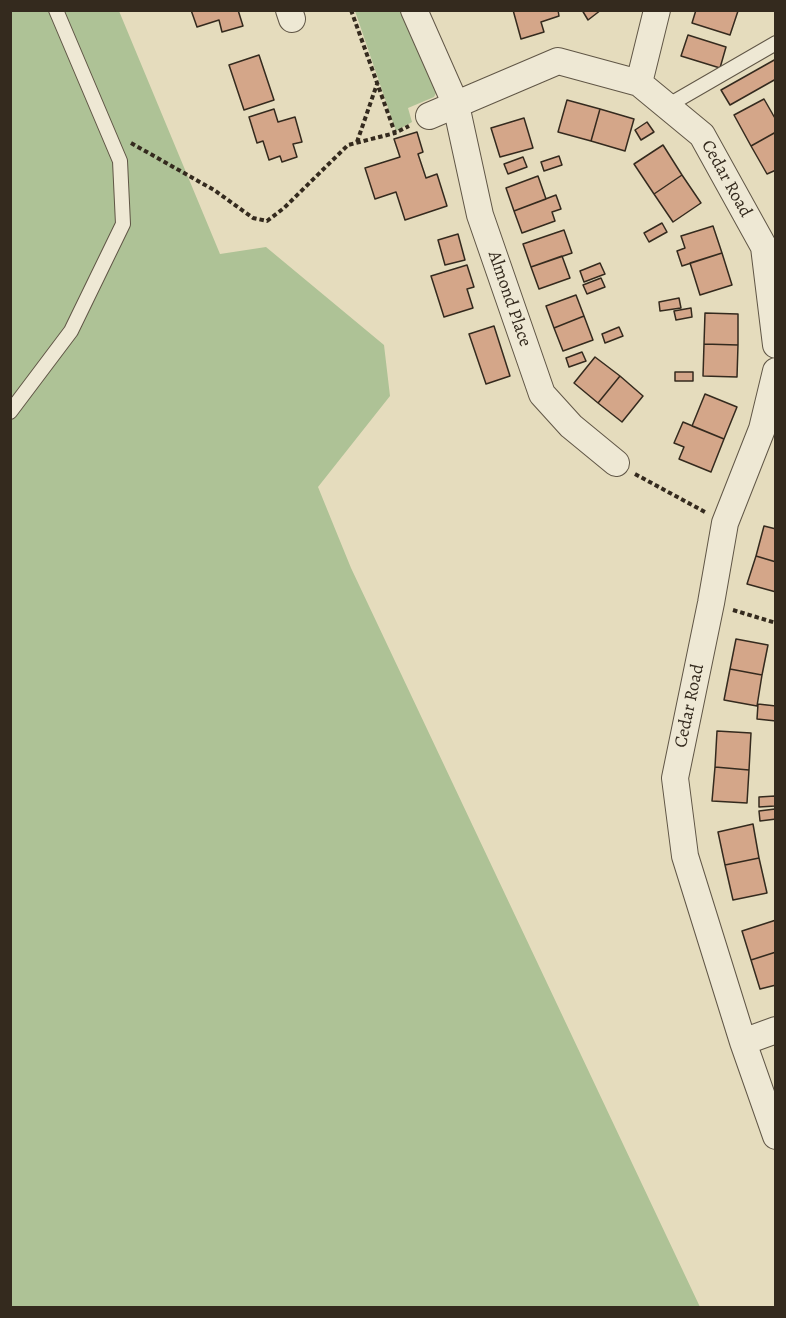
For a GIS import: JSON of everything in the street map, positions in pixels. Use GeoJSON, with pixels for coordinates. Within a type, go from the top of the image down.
{"type":"FeatureCollection","features":[{"type":"Feature","properties":{"kind":"street","name":"Almond Place"},"geometry":{"type":"LineString","coordinates":[[414,10],[456,105],[480,215],[542,394],[571,426],[616,463]]}},
{"type":"Feature","properties":{"kind":"street"},"geometry":{"type":"LineString","coordinates":[[639,83],[657,10]]}},
{"type":"Feature","properties":{"kind":"street","name":"Cedar Road"},"geometry":{"type":"LineString","coordinates":[[429,116],[558,61],[639,83],[702,135],[764,247],[776,345]]}},
{"type":"Feature","properties":{"kind":"street","name":"Cedar Road"},"geometry":{"type":"LineString","coordinates":[[776,371],[762,429],[724,523],[711,603],[675,778],[685,856],[742,1042],[776,1136]]}},
{"type":"Feature","properties":{"kind":"street"},"geometry":{"type":"LineString","coordinates":[[742,1042],[776,1030]]}},
{"type":"Feature","properties":{"kind":"lane"},"geometry":{"type":"LineString","coordinates":[[10,412],[70,331],[123,224],[120,161],[56,10]]}},
{"type":"Feature","properties":{"kind":"lane"},"geometry":{"type":"LineString","coordinates":[[667,106],[776,43]]}},
{"type":"Feature","properties":{"kind":"path"},"geometry":{"type":"LineString","coordinates":[[351,10],[395,133]]}},
{"type":"Feature","properties":{"kind":"path"},"geometry":{"type":"LineString","coordinates":[[356,143],[377,83]]}},
{"type":"Feature","properties":{"kind":"path"},"geometry":{"type":"LineString","coordinates":[[106,129],[214,190],[253,218],[267,221],[284,208],[348,145],[395,133],[429,116]]}},
{"type":"Feature","properties":{"kind":"path"},"geometry":{"type":"LineString","coordinates":[[616,463],[724,523]]}},
{"type":"Feature","properties":{"kind":"path"},"geometry":{"type":"LineString","coordinates":[[711,603],[776,623]]}},
{"type":"Feature","properties":{"kind":"green space"},"geometry":{"type":"Polygon","coordinates":[[[10,11],[119,11],[220,254],[266,247],[384,345],[390,396],[318,487],[351,568],[700,1307],[11,1307],[10,11]]]}},
{"type":"Feature","properties":{"kind":"green space"},"geometry":{"type":"Polygon","coordinates":[[[355,11],[405,11],[441,83],[434,97],[408,108],[412,122],[396,131],[355,11]]]}},
{"type":"Feature","properties":{"kind":"building"},"geometry":{"type":"Polygon","coordinates":[[[191,10],[238,10],[243,26],[222,32],[219,20],[197,27],[191,10]]]}},
{"type":"Feature","properties":{"kind":"building"},"geometry":{"type":"Polygon","coordinates":[[[513,10],[558,10],[559,16],[541,22],[544,32],[521,39],[513,10]]]}},
{"type":"Feature","properties":{"kind":"building"},"geometry":{"type":"Polygon","coordinates":[[[582,10],[601,10],[588,20],[582,10]]]}},
{"type":"Feature","properties":{"kind":"building"},"geometry":{"type":"Polygon","coordinates":[[[696,10],[738,11],[730,35],[692,23],[696,10]]]}},
{"type":"Feature","properties":{"kind":"building"},"geometry":{"type":"Polygon","coordinates":[[[688,35],[726,47],[720,68],[681,56],[688,35]]]}},
{"type":"Feature","properties":{"kind":"building"},"geometry":{"type":"Polygon","coordinates":[[[259,55],[274,100],[244,110],[229,65],[259,55]]]}},
{"type":"Feature","properties":{"kind":"building"},"geometry":{"type":"Polygon","coordinates":[[[776,59],[776,79],[730,105],[721,90],[776,59]]]}},
{"type":"Feature","properties":{"kind":"building"},"geometry":{"type":"Polygon","coordinates":[[[764,99],[776,120],[776,132],[751,146],[734,115],[764,99]]]}},
{"type":"Feature","properties":{"kind":"building"},"geometry":{"type":"Polygon","coordinates":[[[567,100],[600,109],[591,141],[558,132],[567,100]]]}},
{"type":"Feature","properties":{"kind":"building"},"geometry":{"type":"Polygon","coordinates":[[[274,109],[278,122],[295,117],[302,142],[293,144],[297,157],[282,162],[280,156],[269,160],[263,141],[257,143],[249,117],[274,109]]]}},
{"type":"Feature","properties":{"kind":"building"},"geometry":{"type":"Polygon","coordinates":[[[600,109],[634,119],[625,151],[591,141],[600,109]]]}},
{"type":"Feature","properties":{"kind":"building"},"geometry":{"type":"Polygon","coordinates":[[[524,118],[533,148],[500,157],[491,128],[524,118]]]}},
{"type":"Feature","properties":{"kind":"building"},"geometry":{"type":"Polygon","coordinates":[[[647,122],[654,132],[641,140],[635,130],[647,122]]]}},
{"type":"Feature","properties":{"kind":"building"},"geometry":{"type":"Polygon","coordinates":[[[417,132],[423,152],[418,154],[426,178],[437,174],[447,206],[405,220],[396,192],[375,199],[365,168],[400,157],[394,139],[417,132]]]}},
{"type":"Feature","properties":{"kind":"building"},"geometry":{"type":"Polygon","coordinates":[[[776,132],[776,170],[767,174],[751,146],[776,132]]]}},
{"type":"Feature","properties":{"kind":"building"},"geometry":{"type":"Polygon","coordinates":[[[663,145],[682,175],[654,194],[634,164],[663,145]]]}},
{"type":"Feature","properties":{"kind":"building"},"geometry":{"type":"Polygon","coordinates":[[[559,156],[562,165],[544,171],[541,162],[559,156]]]}},
{"type":"Feature","properties":{"kind":"building"},"geometry":{"type":"Polygon","coordinates":[[[523,157],[527,167],[508,174],[504,164],[523,157]]]}},
{"type":"Feature","properties":{"kind":"building"},"geometry":{"type":"Polygon","coordinates":[[[682,175],[701,203],[673,222],[654,194],[682,175]]]}},
{"type":"Feature","properties":{"kind":"building"},"geometry":{"type":"Polygon","coordinates":[[[538,176],[546,199],[514,211],[506,188],[538,176]]]}},
{"type":"Feature","properties":{"kind":"building"},"geometry":{"type":"Polygon","coordinates":[[[556,195],[561,209],[552,212],[555,221],[522,233],[514,211],[556,195]]]}},
{"type":"Feature","properties":{"kind":"building"},"geometry":{"type":"Polygon","coordinates":[[[662,223],[667,232],[649,242],[644,233],[662,223]]]}},
{"type":"Feature","properties":{"kind":"building"},"geometry":{"type":"Polygon","coordinates":[[[713,226],[722,253],[682,266],[677,251],[685,248],[681,236],[713,226]]]}},
{"type":"Feature","properties":{"kind":"building"},"geometry":{"type":"Polygon","coordinates":[[[564,230],[572,253],[531,267],[523,244],[564,230]]]}},
{"type":"Feature","properties":{"kind":"building"},"geometry":{"type":"Polygon","coordinates":[[[458,234],[465,260],[445,265],[438,240],[458,234]]]}},
{"type":"Feature","properties":{"kind":"building"},"geometry":{"type":"Polygon","coordinates":[[[722,253],[732,285],[700,295],[690,263],[722,253]]]}},
{"type":"Feature","properties":{"kind":"building"},"geometry":{"type":"Polygon","coordinates":[[[562,256],[570,278],[539,289],[531,267],[562,256]]]}},
{"type":"Feature","properties":{"kind":"building"},"geometry":{"type":"Polygon","coordinates":[[[600,263],[605,274],[584,282],[580,271],[600,263]]]}},
{"type":"Feature","properties":{"kind":"building"},"geometry":{"type":"Polygon","coordinates":[[[467,265],[474,287],[467,289],[473,308],[444,317],[431,276],[467,265]]]}},
{"type":"Feature","properties":{"kind":"building"},"geometry":{"type":"Polygon","coordinates":[[[601,278],[605,287],[587,294],[583,285],[601,278]]]}},
{"type":"Feature","properties":{"kind":"building"},"geometry":{"type":"Polygon","coordinates":[[[576,295],[584,316],[554,328],[546,306],[576,295]]]}},
{"type":"Feature","properties":{"kind":"building"},"geometry":{"type":"Polygon","coordinates":[[[679,298],[681,308],[660,311],[659,302],[679,298]]]}},
{"type":"Feature","properties":{"kind":"building"},"geometry":{"type":"Polygon","coordinates":[[[691,308],[692,317],[676,320],[674,311],[691,308]]]}},
{"type":"Feature","properties":{"kind":"building"},"geometry":{"type":"Polygon","coordinates":[[[705,313],[738,314],[738,345],[704,344],[705,313]]]}},
{"type":"Feature","properties":{"kind":"building"},"geometry":{"type":"Polygon","coordinates":[[[584,316],[593,340],[563,351],[554,328],[584,316]]]}},
{"type":"Feature","properties":{"kind":"building"},"geometry":{"type":"Polygon","coordinates":[[[494,326],[510,376],[486,384],[469,334],[494,326]]]}},
{"type":"Feature","properties":{"kind":"building"},"geometry":{"type":"Polygon","coordinates":[[[619,327],[623,336],[605,343],[602,334],[619,327]]]}},
{"type":"Feature","properties":{"kind":"building"},"geometry":{"type":"Polygon","coordinates":[[[704,344],[738,345],[737,377],[703,376],[704,344]]]}},
{"type":"Feature","properties":{"kind":"building"},"geometry":{"type":"Polygon","coordinates":[[[582,352],[586,361],[569,367],[566,358],[582,352]]]}},
{"type":"Feature","properties":{"kind":"building"},"geometry":{"type":"Polygon","coordinates":[[[595,357],[620,376],[598,403],[574,383],[595,357]]]}},
{"type":"Feature","properties":{"kind":"building"},"geometry":{"type":"Polygon","coordinates":[[[675,372],[693,372],[693,381],[675,381],[675,372]]]}},
{"type":"Feature","properties":{"kind":"building"},"geometry":{"type":"Polygon","coordinates":[[[620,376],[643,396],[622,422],[598,403],[620,376]]]}},
{"type":"Feature","properties":{"kind":"building"},"geometry":{"type":"Polygon","coordinates":[[[705,394],[737,407],[724,439],[692,426],[705,394]]]}},
{"type":"Feature","properties":{"kind":"building"},"geometry":{"type":"Polygon","coordinates":[[[683,422],[724,439],[711,472],[679,459],[684,447],[674,443],[683,422]]]}},
{"type":"Feature","properties":{"kind":"building"},"geometry":{"type":"Polygon","coordinates":[[[764,526],[776,529],[776,562],[756,556],[764,526]]]}},
{"type":"Feature","properties":{"kind":"building"},"geometry":{"type":"Polygon","coordinates":[[[756,556],[776,562],[776,592],[747,584],[756,556]]]}},
{"type":"Feature","properties":{"kind":"building"},"geometry":{"type":"Polygon","coordinates":[[[736,639],[768,645],[762,675],[730,669],[736,639]]]}},
{"type":"Feature","properties":{"kind":"building"},"geometry":{"type":"Polygon","coordinates":[[[730,669],[762,675],[757,706],[724,700],[730,669]]]}},
{"type":"Feature","properties":{"kind":"building"},"geometry":{"type":"Polygon","coordinates":[[[758,704],[776,706],[776,721],[757,719],[758,704]]]}},
{"type":"Feature","properties":{"kind":"building"},"geometry":{"type":"Polygon","coordinates":[[[717,731],[751,733],[749,770],[715,767],[717,731]]]}},
{"type":"Feature","properties":{"kind":"building"},"geometry":{"type":"Polygon","coordinates":[[[715,767],[749,770],[747,803],[712,801],[715,767]]]}},
{"type":"Feature","properties":{"kind":"building"},"geometry":{"type":"Polygon","coordinates":[[[775,796],[775,806],[759,807],[759,797],[775,796]]]}},
{"type":"Feature","properties":{"kind":"building"},"geometry":{"type":"Polygon","coordinates":[[[775,809],[776,819],[760,821],[759,811],[775,809]]]}},
{"type":"Feature","properties":{"kind":"building"},"geometry":{"type":"Polygon","coordinates":[[[753,824],[759,858],[725,865],[718,832],[753,824]]]}},
{"type":"Feature","properties":{"kind":"building"},"geometry":{"type":"Polygon","coordinates":[[[759,858],[767,893],[733,900],[725,865],[759,858]]]}},
{"type":"Feature","properties":{"kind":"building"},"geometry":{"type":"Polygon","coordinates":[[[776,920],[776,952],[751,960],[742,931],[776,920]]]}},
{"type":"Feature","properties":{"kind":"building"},"geometry":{"type":"Polygon","coordinates":[[[776,952],[776,985],[760,989],[751,960],[776,952]]]}}]}
